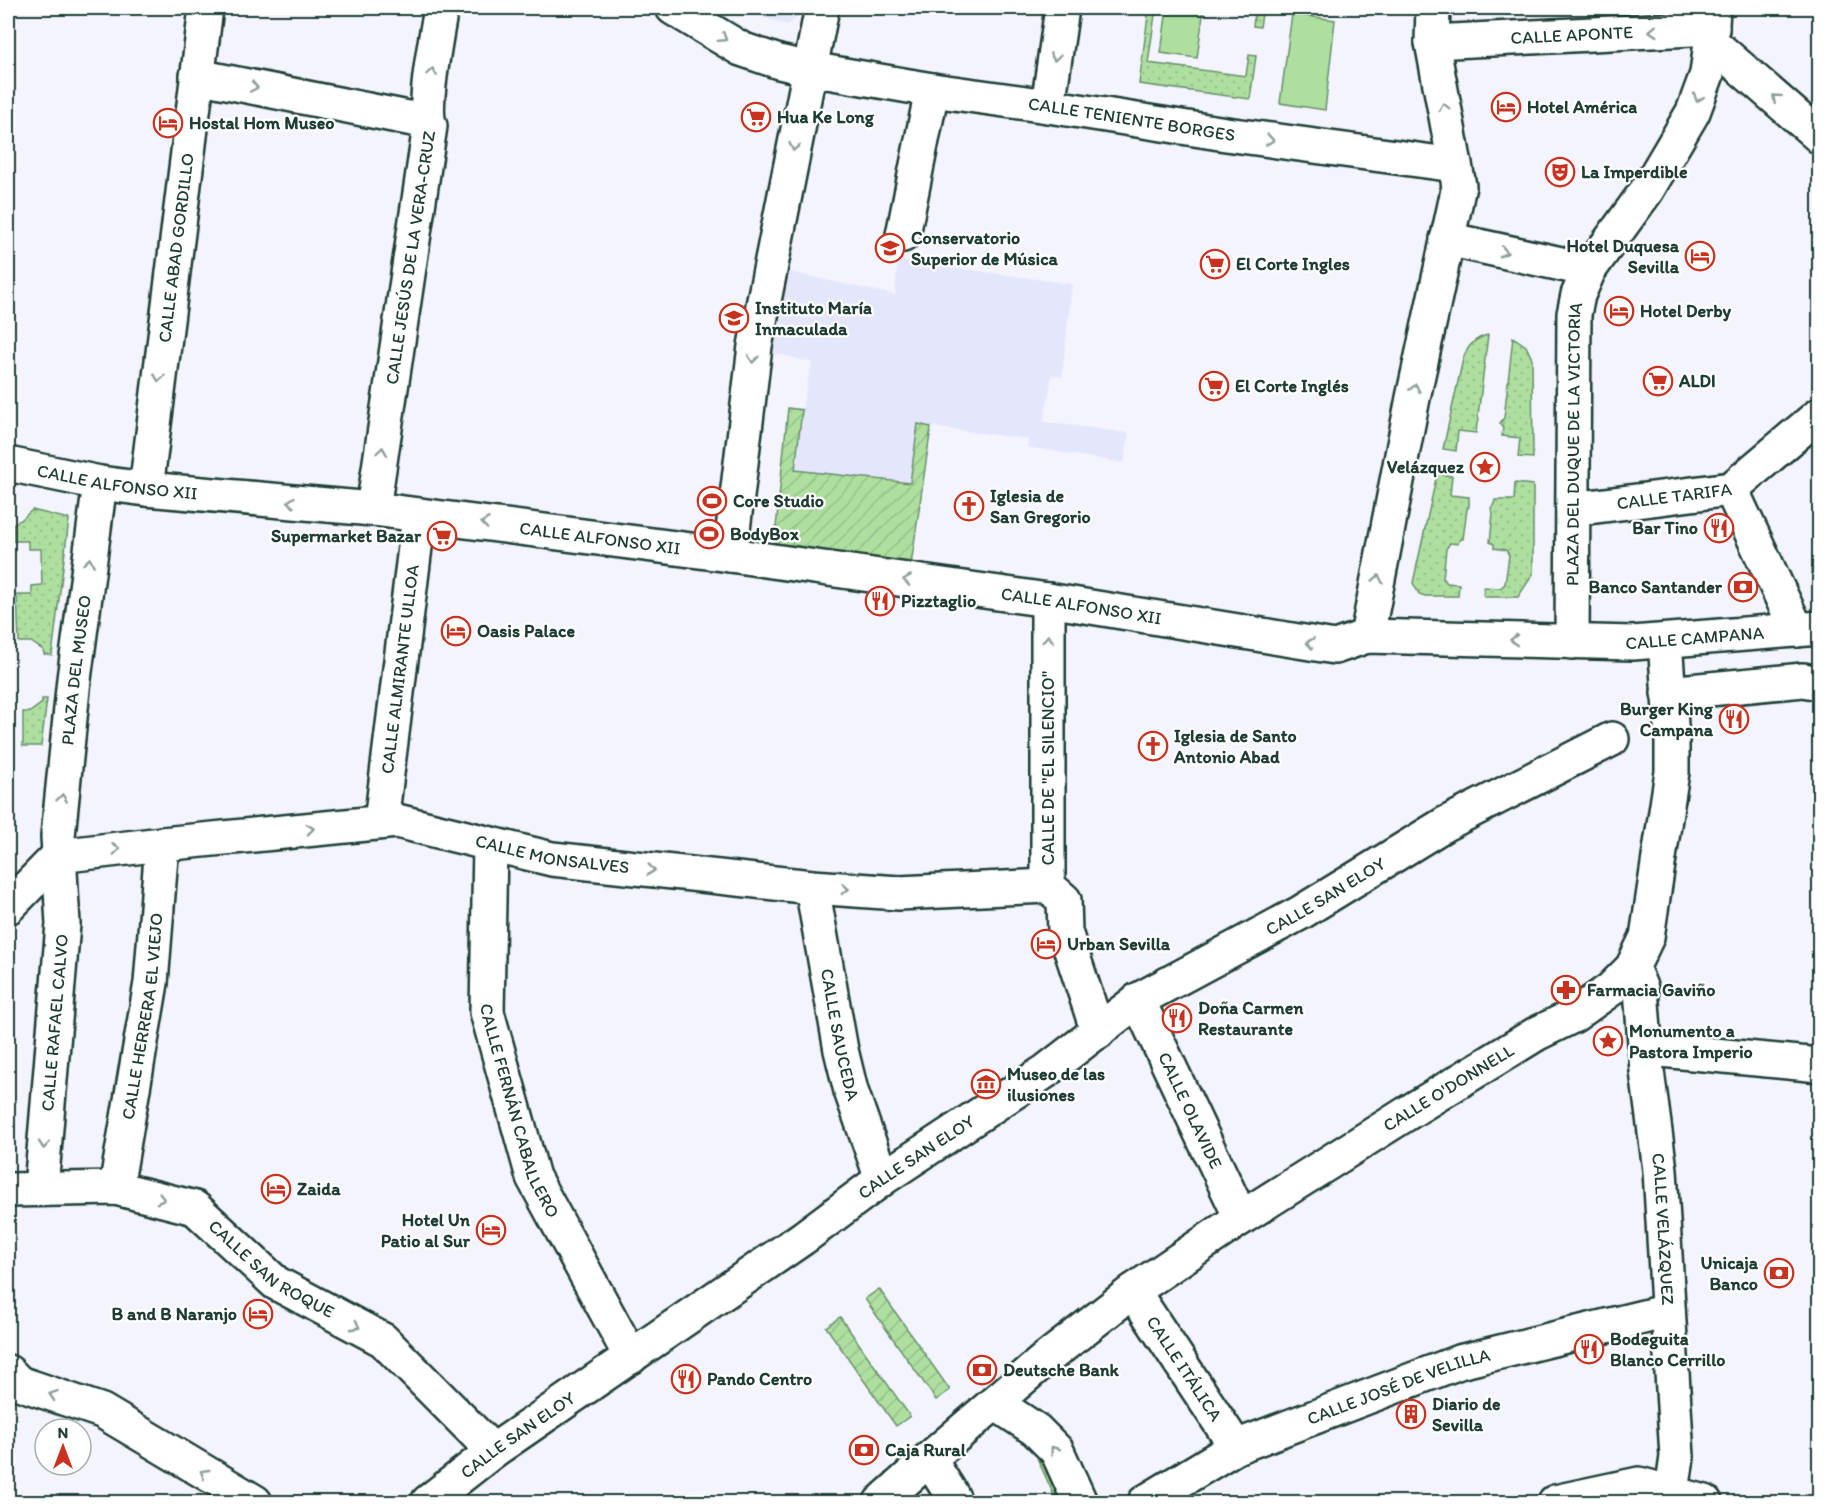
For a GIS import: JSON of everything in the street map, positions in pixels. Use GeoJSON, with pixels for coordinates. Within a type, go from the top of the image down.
{"type":"FeatureCollection","features":[{"type":"Feature","properties":{"kind":"street","name":"CALLE ABAD GORDILLO"},"geometry":{"type":"LineString","coordinates":[[146,489],[206,8]]}},
{"type":"Feature","properties":{"kind":"street","name":"CALLE JESÚS DE LA VERA-CRUZ"},"geometry":{"type":"LineString","coordinates":[[373,509],[430,126],[428,102],[441,8]]}},
{"type":"Feature","properties":{"kind":"street","name":"CALLE TENIENTE BORGES"},"geometry":{"type":"LineString","coordinates":[[673,8],[741,49],[779,62],[810,69],[932,90],[1048,105],[1226,134],[1457,175]]}},
{"type":"Feature","properties":{"kind":"street"},"geometry":{"type":"LineString","coordinates":[[730,555],[755,346],[822,8]]}},
{"type":"Feature","properties":{"kind":"street"},"geometry":{"type":"LineString","coordinates":[[1048,105],[1062,8]]}},
{"type":"Feature","properties":{"kind":"street"},"geometry":{"type":"LineString","coordinates":[[1432,8],[1432,42],[1457,175],[1447,239],[1413,398],[1367,636],[1572,642]]}},
{"type":"Feature","properties":{"kind":"street"},"geometry":{"type":"LineString","coordinates":[[1712,26],[1820,137]]}},
{"type":"Feature","properties":{"kind":"street","name":"CALLE APONTE"},"geometry":{"type":"LineString","coordinates":[[1432,42],[1712,26]]}},
{"type":"Feature","properties":{"kind":"street","name":"PLAZA DEL DUQUE DE LA VICTORIA"},"geometry":{"type":"LineString","coordinates":[[1572,642],[1574,314],[1578,295],[1589,270],[1647,190],[1693,112],[1707,74],[1712,26]]}},
{"type":"Feature","properties":{"kind":"street"},"geometry":{"type":"LineString","coordinates":[[197,76],[428,122]]}},
{"type":"Feature","properties":{"kind":"street"},"geometry":{"type":"LineString","coordinates":[[903,235],[932,90]]}},
{"type":"Feature","properties":{"kind":"street"},"geometry":{"type":"LineString","coordinates":[[1447,239],[1589,270]]}},
{"type":"Feature","properties":{"kind":"street","name":"CALLE TARIFA"},"geometry":{"type":"LineString","coordinates":[[1573,509],[1731,489],[1820,414]]}},
{"type":"Feature","properties":{"kind":"street","name":"CALLE ALFONSO XII"},"geometry":{"type":"LineString","coordinates":[[8,464],[100,483],[146,489],[373,509],[730,555],[1048,600],[1335,647],[1367,636]]}},
{"type":"Feature","properties":{"kind":"street","name":"PLAZA DEL MUSEO"},"geometry":{"type":"LineString","coordinates":[[58,856],[58,836],[74,679],[100,483]]}},
{"type":"Feature","properties":{"kind":"street"},"geometry":{"type":"LineString","coordinates":[[1731,489],[1808,629]]}},
{"type":"Feature","properties":{"kind":"street","name":"CALLE ALMIRANTE ULLOA"},"geometry":{"type":"LineString","coordinates":[[381,822],[419,515]]}},
{"type":"Feature","properties":{"kind":"street","name":"CALLE DE \"EL SILENCIO\""},"geometry":{"type":"LineString","coordinates":[[1048,600],[1048,886],[1064,900],[1065,932],[1098,1032]]}},
{"type":"Feature","properties":{"kind":"street","name":"CALLE CAMPANA"},"geometry":{"type":"LineString","coordinates":[[1572,642],[1633,643],[1808,629]]}},
{"type":"Feature","properties":{"kind":"street","name":"CALLE O'DONNELL"},"geometry":{"type":"LineString","coordinates":[[881,1503],[1043,1361],[1133,1292],[1241,1218],[1536,1034],[1573,1016],[1611,989],[1632,968],[1647,937],[1672,772],[1665,640]]}},
{"type":"Feature","properties":{"kind":"street"},"geometry":{"type":"LineString","coordinates":[[1668,693],[1803,680],[1820,682]]}},
{"type":"Feature","properties":{"kind":"street","name":"CALLE SAN ELOY"},"geometry":{"type":"LineString","coordinates":[[428,1503],[493,1451],[806,1242],[882,1179],[1046,1071],[1138,1000],[1303,918],[1445,824],[1612,739]]}},
{"type":"Feature","properties":{"kind":"street","name":"CALLE MONSALVES"},"geometry":{"type":"LineString","coordinates":[[58,856],[397,821],[552,859],[812,887],[899,893],[1048,886]]}},
{"type":"Feature","properties":{"kind":"street","name":"CALLE HERRERA EL VIEJO"},"geometry":{"type":"LineString","coordinates":[[116,1188],[151,983],[162,844]]}},
{"type":"Feature","properties":{"kind":"street","name":"CALLE FERNÁN CABALLERO"},"geometry":{"type":"LineString","coordinates":[[490,844],[487,1012],[533,1177],[631,1357]]}},
{"type":"Feature","properties":{"kind":"street"},"geometry":{"type":"LineString","coordinates":[[8,907],[58,856]]}},
{"type":"Feature","properties":{"kind":"street","name":"CALLE RAFAEL CALVO"},"geometry":{"type":"LineString","coordinates":[[40,1188],[63,924],[58,856]]}},
{"type":"Feature","properties":{"kind":"street","name":"CALLE SAUCEDA"},"geometry":{"type":"LineString","coordinates":[[812,887],[841,1050],[851,1091],[882,1179]]}},
{"type":"Feature","properties":{"kind":"street","name":"CALLE VELÁZQUEZ"},"geometry":{"type":"LineString","coordinates":[[1632,968],[1641,989],[1645,1047],[1660,1170],[1677,1457],[1673,1497]]}},
{"type":"Feature","properties":{"kind":"street","name":"CALLE OLAVIDE"},"geometry":{"type":"LineString","coordinates":[[1138,1000],[1241,1218]]}},
{"type":"Feature","properties":{"kind":"street"},"geometry":{"type":"LineString","coordinates":[[1645,1047],[1820,1065]]}},
{"type":"Feature","properties":{"kind":"street","name":"CALLE SAN ROQUE"},"geometry":{"type":"LineString","coordinates":[[8,1190],[116,1188],[195,1208],[276,1283],[383,1340],[493,1451]]}},
{"type":"Feature","properties":{"kind":"street","name":"CALLE ITÁLICA"},"geometry":{"type":"LineString","coordinates":[[1133,1292],[1236,1447]]}},
{"type":"Feature","properties":{"kind":"street","name":"CALLE JOSÉ DE VELILLA"},"geometry":{"type":"LineString","coordinates":[[1145,1503],[1236,1447],[1459,1362],[1668,1311]]}},
{"type":"Feature","properties":{"kind":"street"},"geometry":{"type":"LineString","coordinates":[[8,1372],[19,1383],[102,1412],[255,1503]]}},
{"type":"Feature","properties":{"kind":"street"},"geometry":{"type":"LineString","coordinates":[[994,1403],[1036,1430],[1057,1451],[1080,1503]]}},
{"type":"Feature","properties":{"kind":"street"},"geometry":{"type":"LineString","coordinates":[[928,1460],[955,1503]]}},
{"type":"Feature","properties":{"kind":"street"},"geometry":{"type":"LineString","coordinates":[[1555,1503],[1639,1484],[1673,1497],[1705,1503]]}},
{"type":"Feature","properties":{"kind":"shaded area"},"geometry":{"type":"Polygon","coordinates":[[[740,8],[802,8],[801,15],[787,25],[740,8]]]}},
{"type":"Feature","properties":{"kind":"shaded area"},"geometry":{"type":"Polygon","coordinates":[[[898,260],[1072,284],[1062,377],[1052,375],[1044,422],[1129,433],[1124,463],[1027,447],[1028,439],[932,427],[911,565],[774,548],[788,408],[802,409],[812,362],[769,352],[785,271],[895,295],[898,260]]]}},
{"type":"Feature","properties":{"kind":"green space"},"geometry":{"type":"Polygon","coordinates":[[[1149,8],[1156,8],[1148,63],[1246,76],[1249,55],[1256,56],[1250,99],[1139,84],[1149,8]]]}},
{"type":"Feature","properties":{"kind":"green space"},"geometry":{"type":"Polygon","coordinates":[[[1167,8],[1204,8],[1197,58],[1161,53],[1167,8]]]}},
{"type":"Feature","properties":{"kind":"green space"},"geometry":{"type":"Polygon","coordinates":[[[1255,8],[1263,8],[1260,27],[1253,26],[1255,8]]]}},
{"type":"Feature","properties":{"kind":"green space"},"geometry":{"type":"Polygon","coordinates":[[[1292,14],[1335,20],[1325,110],[1280,103],[1292,14]]]}},
{"type":"Feature","properties":{"kind":"green space"},"geometry":{"type":"Polygon","coordinates":[[[1488,335],[1476,433],[1458,431],[1456,451],[1443,449],[1463,359],[1475,341],[1488,335]]]}},
{"type":"Feature","properties":{"kind":"green space"},"geometry":{"type":"Polygon","coordinates":[[[1513,337],[1526,346],[1532,359],[1533,458],[1518,457],[1520,438],[1502,436],[1503,427],[1500,423],[1504,418],[1513,337]]]}},
{"type":"Feature","properties":{"kind":"green space"},"geometry":{"type":"Polygon","coordinates":[[[788,408],[802,410],[795,470],[910,483],[918,424],[931,427],[911,565],[774,548],[788,408]]]}},
{"type":"Feature","properties":{"kind":"green space"},"geometry":{"type":"Polygon","coordinates":[[[1437,474],[1452,476],[1450,495],[1469,497],[1463,539],[1460,539],[1458,544],[1450,543],[1446,549],[1443,578],[1447,583],[1459,584],[1458,596],[1425,596],[1419,594],[1413,583],[1437,474]]]}},
{"type":"Feature","properties":{"kind":"green space"},"geometry":{"type":"Polygon","coordinates":[[[1515,483],[1533,485],[1533,574],[1518,597],[1484,597],[1484,587],[1500,588],[1505,584],[1509,555],[1506,550],[1494,548],[1494,544],[1490,542],[1493,513],[1491,508],[1495,500],[1514,500],[1515,483]]]}},
{"type":"Feature","properties":{"kind":"green space"},"geometry":{"type":"Polygon","coordinates":[[[32,510],[69,519],[52,655],[44,654],[43,650],[31,642],[19,642],[17,595],[32,595],[32,586],[42,585],[41,549],[28,549],[28,541],[13,541],[13,524],[32,510]]]}},
{"type":"Feature","properties":{"kind":"green space"},"geometry":{"type":"Polygon","coordinates":[[[42,699],[47,699],[41,746],[23,746],[23,712],[30,712],[42,703],[42,699]]]}},
{"type":"Feature","properties":{"kind":"green space"},"geometry":{"type":"Polygon","coordinates":[[[879,1289],[950,1390],[936,1400],[865,1299],[879,1289]]]}},
{"type":"Feature","properties":{"kind":"green space"},"geometry":{"type":"Polygon","coordinates":[[[840,1317],[910,1416],[896,1426],[826,1327],[840,1317]]]}},
{"type":"Feature","properties":{"kind":"green space"},"geometry":{"type":"Polygon","coordinates":[[[1038,1460],[1045,1464],[1062,1502],[1057,1502],[1038,1460]]]}},
{"type":"Feature","properties":{"kind":"place","name":"Hotel América"},"geometry":{"type":"Point","coordinates":[1506,107]}},
{"type":"Feature","properties":{"kind":"place","name":"Hua Ke Long"},"geometry":{"type":"Point","coordinates":[756,117]}},
{"type":"Feature","properties":{"kind":"place","name":"Hostal Hom Museo"},"geometry":{"type":"Point","coordinates":[168,123]}},
{"type":"Feature","properties":{"kind":"place","name":"La Imperdible"},"geometry":{"type":"Point","coordinates":[1560,172]}},
{"type":"Feature","properties":{"kind":"place","name":"Conservatorio Superior de Música"},"geometry":{"type":"Point","coordinates":[890,248]}},
{"type":"Feature","properties":{"kind":"place","name":"Hotel Duquesa Sevilla"},"geometry":{"type":"Point","coordinates":[1700,256]}},
{"type":"Feature","properties":{"kind":"place","name":"El Corte Ingles"},"geometry":{"type":"Point","coordinates":[1215,264]}},
{"type":"Feature","properties":{"kind":"place","name":"Hotel Derby"},"geometry":{"type":"Point","coordinates":[1619,311]}},
{"type":"Feature","properties":{"kind":"place","name":"Instituto María Inmaculada"},"geometry":{"type":"Point","coordinates":[734,318]}},
{"type":"Feature","properties":{"kind":"place","name":"ALDI"},"geometry":{"type":"Point","coordinates":[1658,381]}},
{"type":"Feature","properties":{"kind":"place","name":"El Corte Inglés"},"geometry":{"type":"Point","coordinates":[1214,386]}},
{"type":"Feature","properties":{"kind":"place","name":"Velázquez"},"geometry":{"type":"Point","coordinates":[1485,467]}},
{"type":"Feature","properties":{"kind":"place","name":"Core Studio"},"geometry":{"type":"Point","coordinates":[712,501]}},
{"type":"Feature","properties":{"kind":"place","name":"Iglesia de San Gregorio"},"geometry":{"type":"Point","coordinates":[969,506]}},
{"type":"Feature","properties":{"kind":"place","name":"Bar Tino"},"geometry":{"type":"Point","coordinates":[1719,528]}},
{"type":"Feature","properties":{"kind":"place","name":"BodyBox"},"geometry":{"type":"Point","coordinates":[709,534]}},
{"type":"Feature","properties":{"kind":"place","name":"Supermarket Bazar"},"geometry":{"type":"Point","coordinates":[442,536]}},
{"type":"Feature","properties":{"kind":"place","name":"Banco Santander"},"geometry":{"type":"Point","coordinates":[1743,587]}},
{"type":"Feature","properties":{"kind":"place","name":"Pizztaglio"},"geometry":{"type":"Point","coordinates":[880,601]}},
{"type":"Feature","properties":{"kind":"place","name":"Oasis Palace"},"geometry":{"type":"Point","coordinates":[456,631]}},
{"type":"Feature","properties":{"kind":"place","name":"Burger King Campana"},"geometry":{"type":"Point","coordinates":[1734,719]}},
{"type":"Feature","properties":{"kind":"place","name":"Iglesia de Santo Antonio Abad"},"geometry":{"type":"Point","coordinates":[1153,746]}},
{"type":"Feature","properties":{"kind":"place","name":"Urban Sevilla"},"geometry":{"type":"Point","coordinates":[1046,944]}},
{"type":"Feature","properties":{"kind":"place","name":"Farmacia Gaviño"},"geometry":{"type":"Point","coordinates":[1566,990]}},
{"type":"Feature","properties":{"kind":"place","name":"Doña Carmen Restaurante"},"geometry":{"type":"Point","coordinates":[1177,1018]}},
{"type":"Feature","properties":{"kind":"place","name":"Monumento a Pastora Imperio"},"geometry":{"type":"Point","coordinates":[1608,1041]}},
{"type":"Feature","properties":{"kind":"place","name":"Museo de las ilusiones"},"geometry":{"type":"Point","coordinates":[986,1084]}},
{"type":"Feature","properties":{"kind":"place","name":"Zaida"},"geometry":{"type":"Point","coordinates":[276,1189]}},
{"type":"Feature","properties":{"kind":"place","name":"Hotel Un Patio al Sur"},"geometry":{"type":"Point","coordinates":[491,1230]}},
{"type":"Feature","properties":{"kind":"place","name":"Unicaja Banco"},"geometry":{"type":"Point","coordinates":[1779,1273]}},
{"type":"Feature","properties":{"kind":"place","name":"B and B Naranjo"},"geometry":{"type":"Point","coordinates":[258,1314]}},
{"type":"Feature","properties":{"kind":"place","name":"Bodeguita Blanco Cerrillo"},"geometry":{"type":"Point","coordinates":[1589,1349]}},
{"type":"Feature","properties":{"kind":"place","name":"Deutsche Bank"},"geometry":{"type":"Point","coordinates":[982,1370]}},
{"type":"Feature","properties":{"kind":"place","name":"Pando Centro"},"geometry":{"type":"Point","coordinates":[686,1379]}},
{"type":"Feature","properties":{"kind":"place","name":"Diario de Sevilla"},"geometry":{"type":"Point","coordinates":[1411,1414]}},
{"type":"Feature","properties":{"kind":"place","name":"Caja Rural"},"geometry":{"type":"Point","coordinates":[864,1450]}}]}
